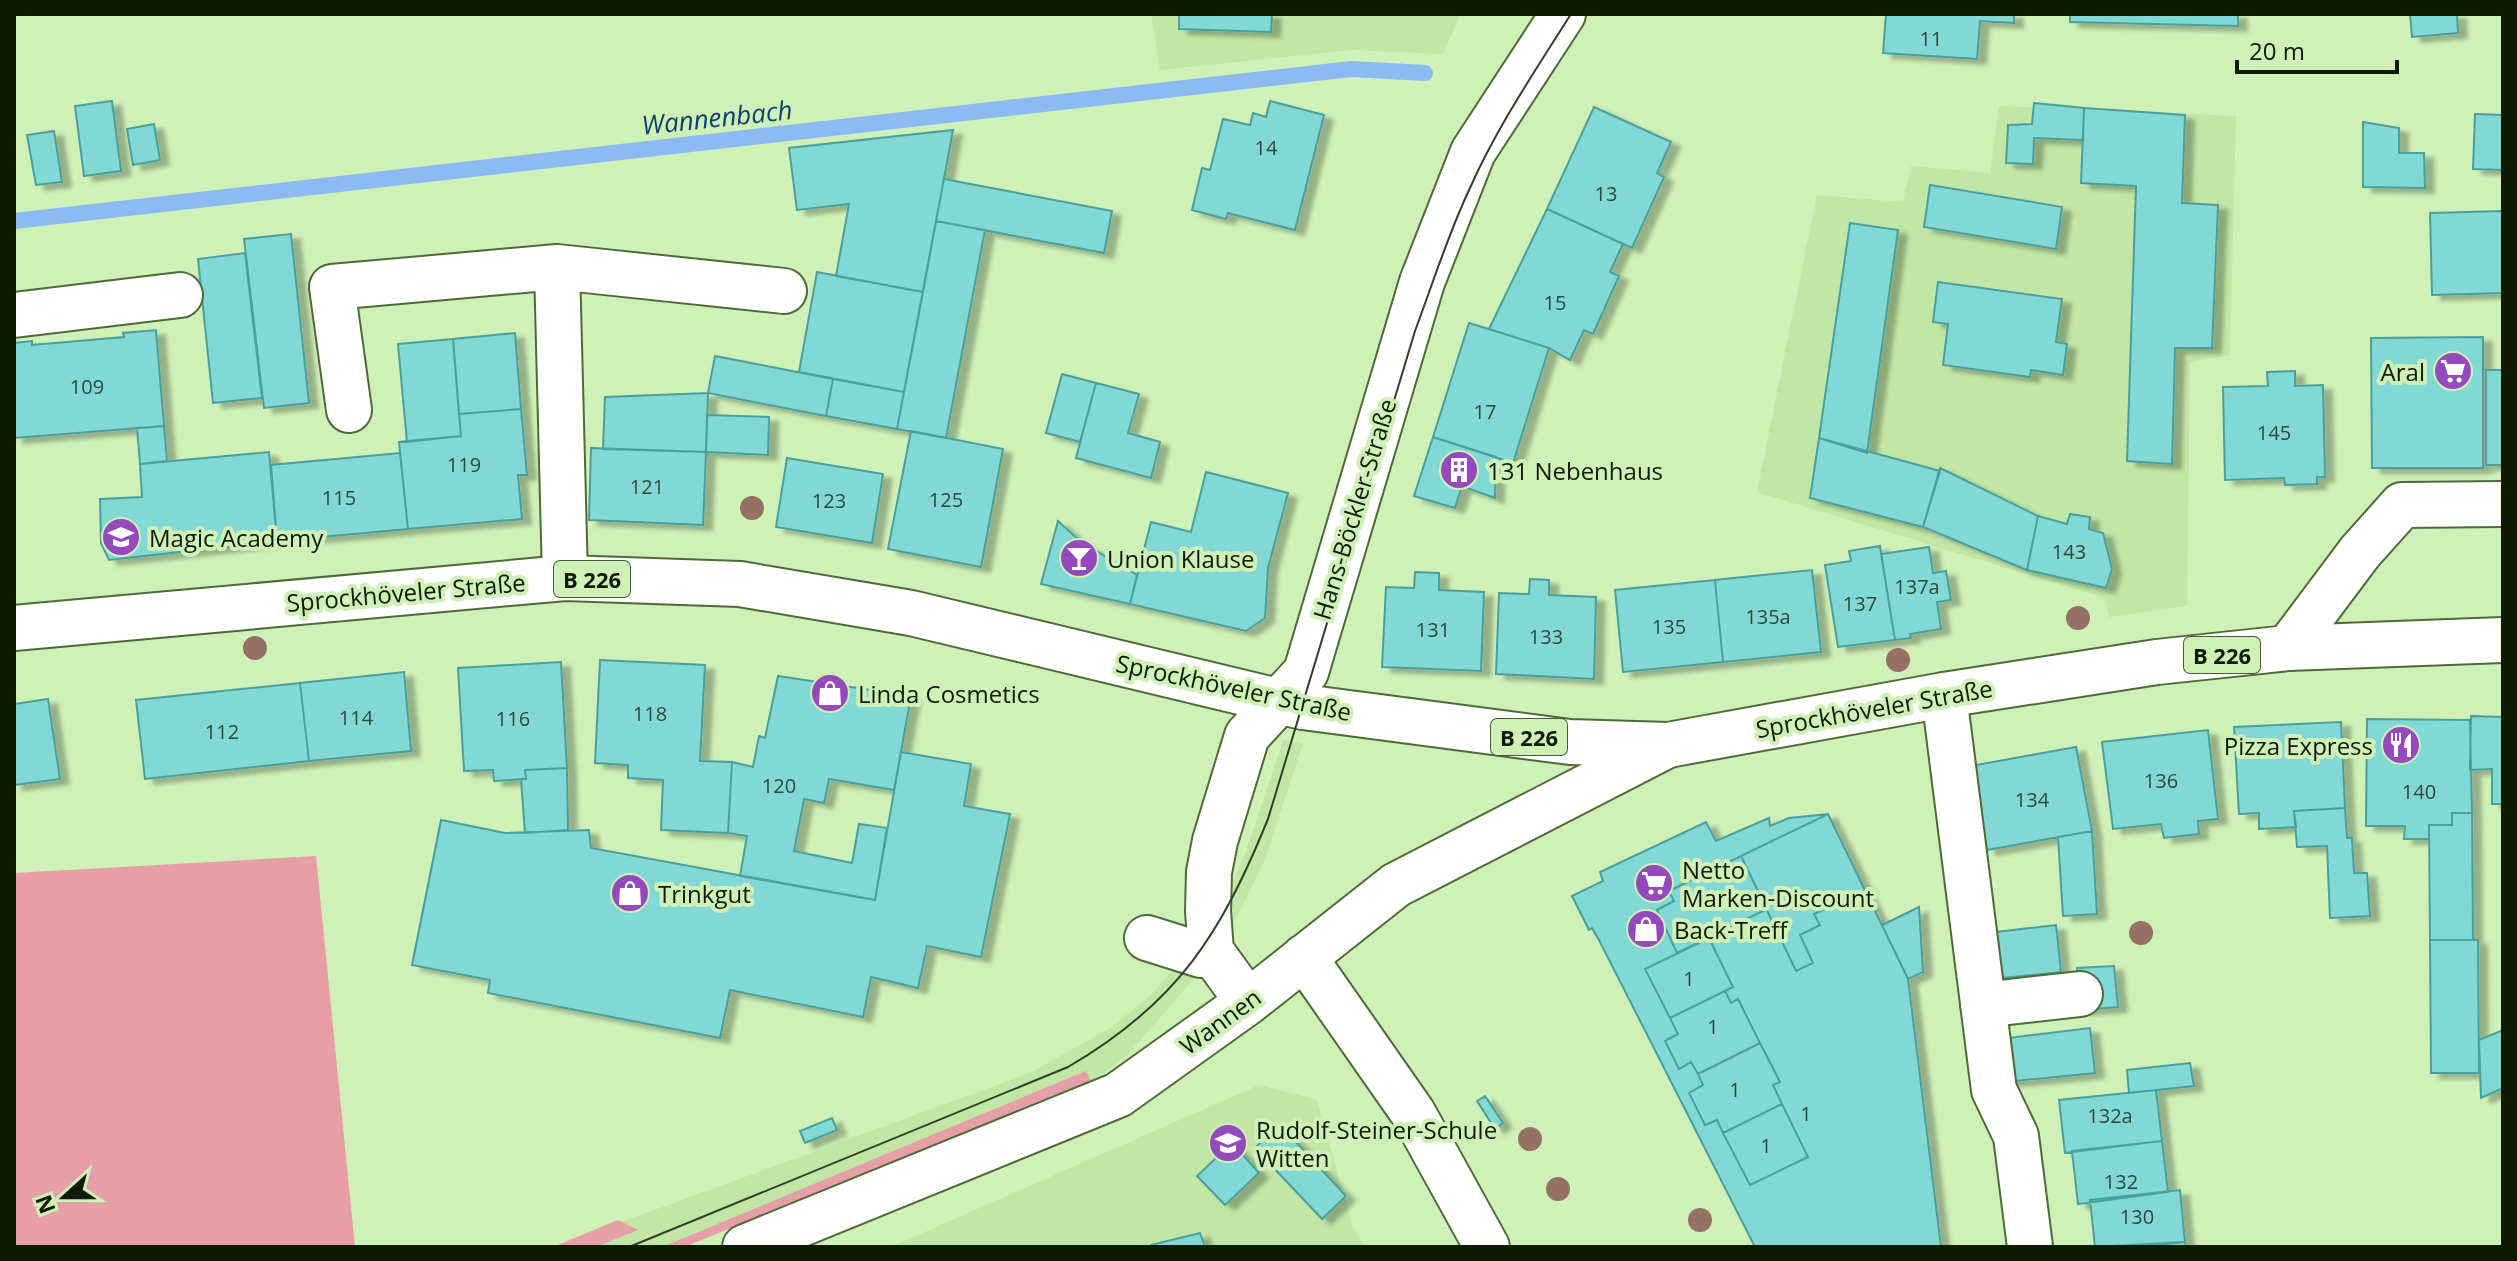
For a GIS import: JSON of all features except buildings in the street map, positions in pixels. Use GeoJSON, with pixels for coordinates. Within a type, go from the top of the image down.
{"type":"FeatureCollection","features":[{"type":"Feature","properties":{"kind":"main road","name":"Hans-Böckler-Straße"},"geometry":{"type":"LineString","coordinates":[[1211,951],[1209,872],[1215,841],[1247,736],[1306,672],[1422,282],[1473,152],[1563,14]]}},
{"type":"Feature","properties":{"kind":"main road"},"geometry":{"type":"LineString","coordinates":[[557,267],[565,578]]}},
{"type":"Feature","properties":{"kind":"main road"},"geometry":{"type":"LineString","coordinates":[[349,410],[332,287],[557,267],[784,291]]}},
{"type":"Feature","properties":{"kind":"main road"},"geometry":{"type":"LineString","coordinates":[[14,315],[180,295]]}},
{"type":"Feature","properties":{"kind":"main road"},"geometry":{"type":"LineString","coordinates":[[2288,648],[2360,552],[2402,505],[2503,504]]}},
{"type":"Feature","properties":{"kind":"main road","name":"Sprockhöveler Straße"},"geometry":{"type":"LineString","coordinates":[[14,626],[565,578],[740,584],[911,613],[1303,707],[1570,742],[1668,745],[1944,695],[2157,662],[2288,648],[2503,640]]}},
{"type":"Feature","properties":{"kind":"main road"},"geometry":{"type":"LineString","coordinates":[[1944,695],[1994,1090],[2016,1136],[2030,1247]]}},
{"type":"Feature","properties":{"kind":"main road","name":"Wannen"},"geometry":{"type":"LineString","coordinates":[[745,1247],[1118,1095],[1248,1002],[1396,885],[1668,745]]}},
{"type":"Feature","properties":{"kind":"main road"},"geometry":{"type":"LineString","coordinates":[[1147,938],[1201,955],[1211,951],[1248,1002]]}},
{"type":"Feature","properties":{"kind":"main road"},"geometry":{"type":"LineString","coordinates":[[1304,957],[1413,1113],[1487,1247]]}},
{"type":"Feature","properties":{"kind":"main road"},"geometry":{"type":"LineString","coordinates":[[1983,1005],[2080,994]]}},
{"type":"Feature","properties":{"kind":"shaded area"},"geometry":{"type":"Polygon","coordinates":[[[1151,14],[1460,14],[1443,54],[1351,50],[1160,70],[1151,14]]]}},
{"type":"Feature","properties":{"kind":"shaded area"},"geometry":{"type":"Polygon","coordinates":[[[1999,106],[2236,116],[2230,355],[2190,362],[2187,606],[2109,617],[2105,598],[1757,492],[1817,195],[1903,202],[1911,166],[1990,173],[1999,106]]]}},
{"type":"Feature","properties":{"kind":"shaded area"},"geometry":{"type":"Polygon","coordinates":[[[1283,740],[1303,743],[1265,859],[1240,911],[1208,962],[1125,1058],[1091,1081],[1042,1103],[684,1247],[553,1247],[1030,1073],[1112,1027],[1151,995],[1185,957],[1228,891],[1245,854],[1283,740]]]}},
{"type":"Feature","properties":{"kind":"shaded area"},"geometry":{"type":"Polygon","coordinates":[[[316,856],[355,1247],[14,1247],[14,873],[316,856]]]}},
{"type":"Feature","properties":{"kind":"shaded area"},"geometry":{"type":"Polygon","coordinates":[[[1086,1071],[1091,1081],[1042,1103],[684,1247],[662,1247],[1086,1071]]]}},
{"type":"Feature","properties":{"kind":"shaded area","name":"Rudolf-Steiner-Schule Witten"},"geometry":{"type":"Polygon","coordinates":[[[1259,1085],[1317,1100],[1353,1227],[1365,1247],[891,1247],[1259,1085]]]}},
{"type":"Feature","properties":{"kind":"shaded area"},"geometry":{"type":"Polygon","coordinates":[[[618,1220],[638,1230],[596,1247],[553,1247],[618,1220]]]}},
{"type":"Feature","properties":{"kind":"waterway","name":"Wannenbach"},"geometry":{"type":"LineString","coordinates":[[14,221],[1351,69],[1425,73]]}},
{"type":"Feature","properties":{"kind":"tram line"},"geometry":{"type":"LineString","coordinates":[[629,1247],[1068,1067],[1139,1017],[1192,962],[1232,897],[1268,819],[1415,331],[1455,223],[1492,143],[1571,14]]}},
{"type":"Feature","properties":{"kind":"place","name":"Aral"},"geometry":{"type":"Point","coordinates":[2453,371]}},
{"type":"Feature","properties":{"kind":"place","name":"131 Nebenhaus"},"geometry":{"type":"Point","coordinates":[1459,470]}},
{"type":"Feature","properties":{"kind":"place","name":"Magic Academy"},"geometry":{"type":"Point","coordinates":[121,537]}},
{"type":"Feature","properties":{"kind":"place","name":"Union Klause"},"geometry":{"type":"Point","coordinates":[1079,558]}},
{"type":"Feature","properties":{"kind":"place","name":"Linda Cosmetics"},"geometry":{"type":"Point","coordinates":[830,693]}},
{"type":"Feature","properties":{"kind":"place","name":"Pizza Express"},"geometry":{"type":"Point","coordinates":[2401,745]}},
{"type":"Feature","properties":{"kind":"place","name":"Netto Marken-Discount"},"geometry":{"type":"Point","coordinates":[1654,883]}},
{"type":"Feature","properties":{"kind":"place","name":"Trinkgut"},"geometry":{"type":"Point","coordinates":[630,893]}},
{"type":"Feature","properties":{"kind":"place","name":"Back-Treff"},"geometry":{"type":"Point","coordinates":[1646,929]}},
{"type":"Feature","properties":{"kind":"place","name":"Rudolf-Steiner-Schule Witten"},"geometry":{"type":"Point","coordinates":[1228,1143]}}]}
